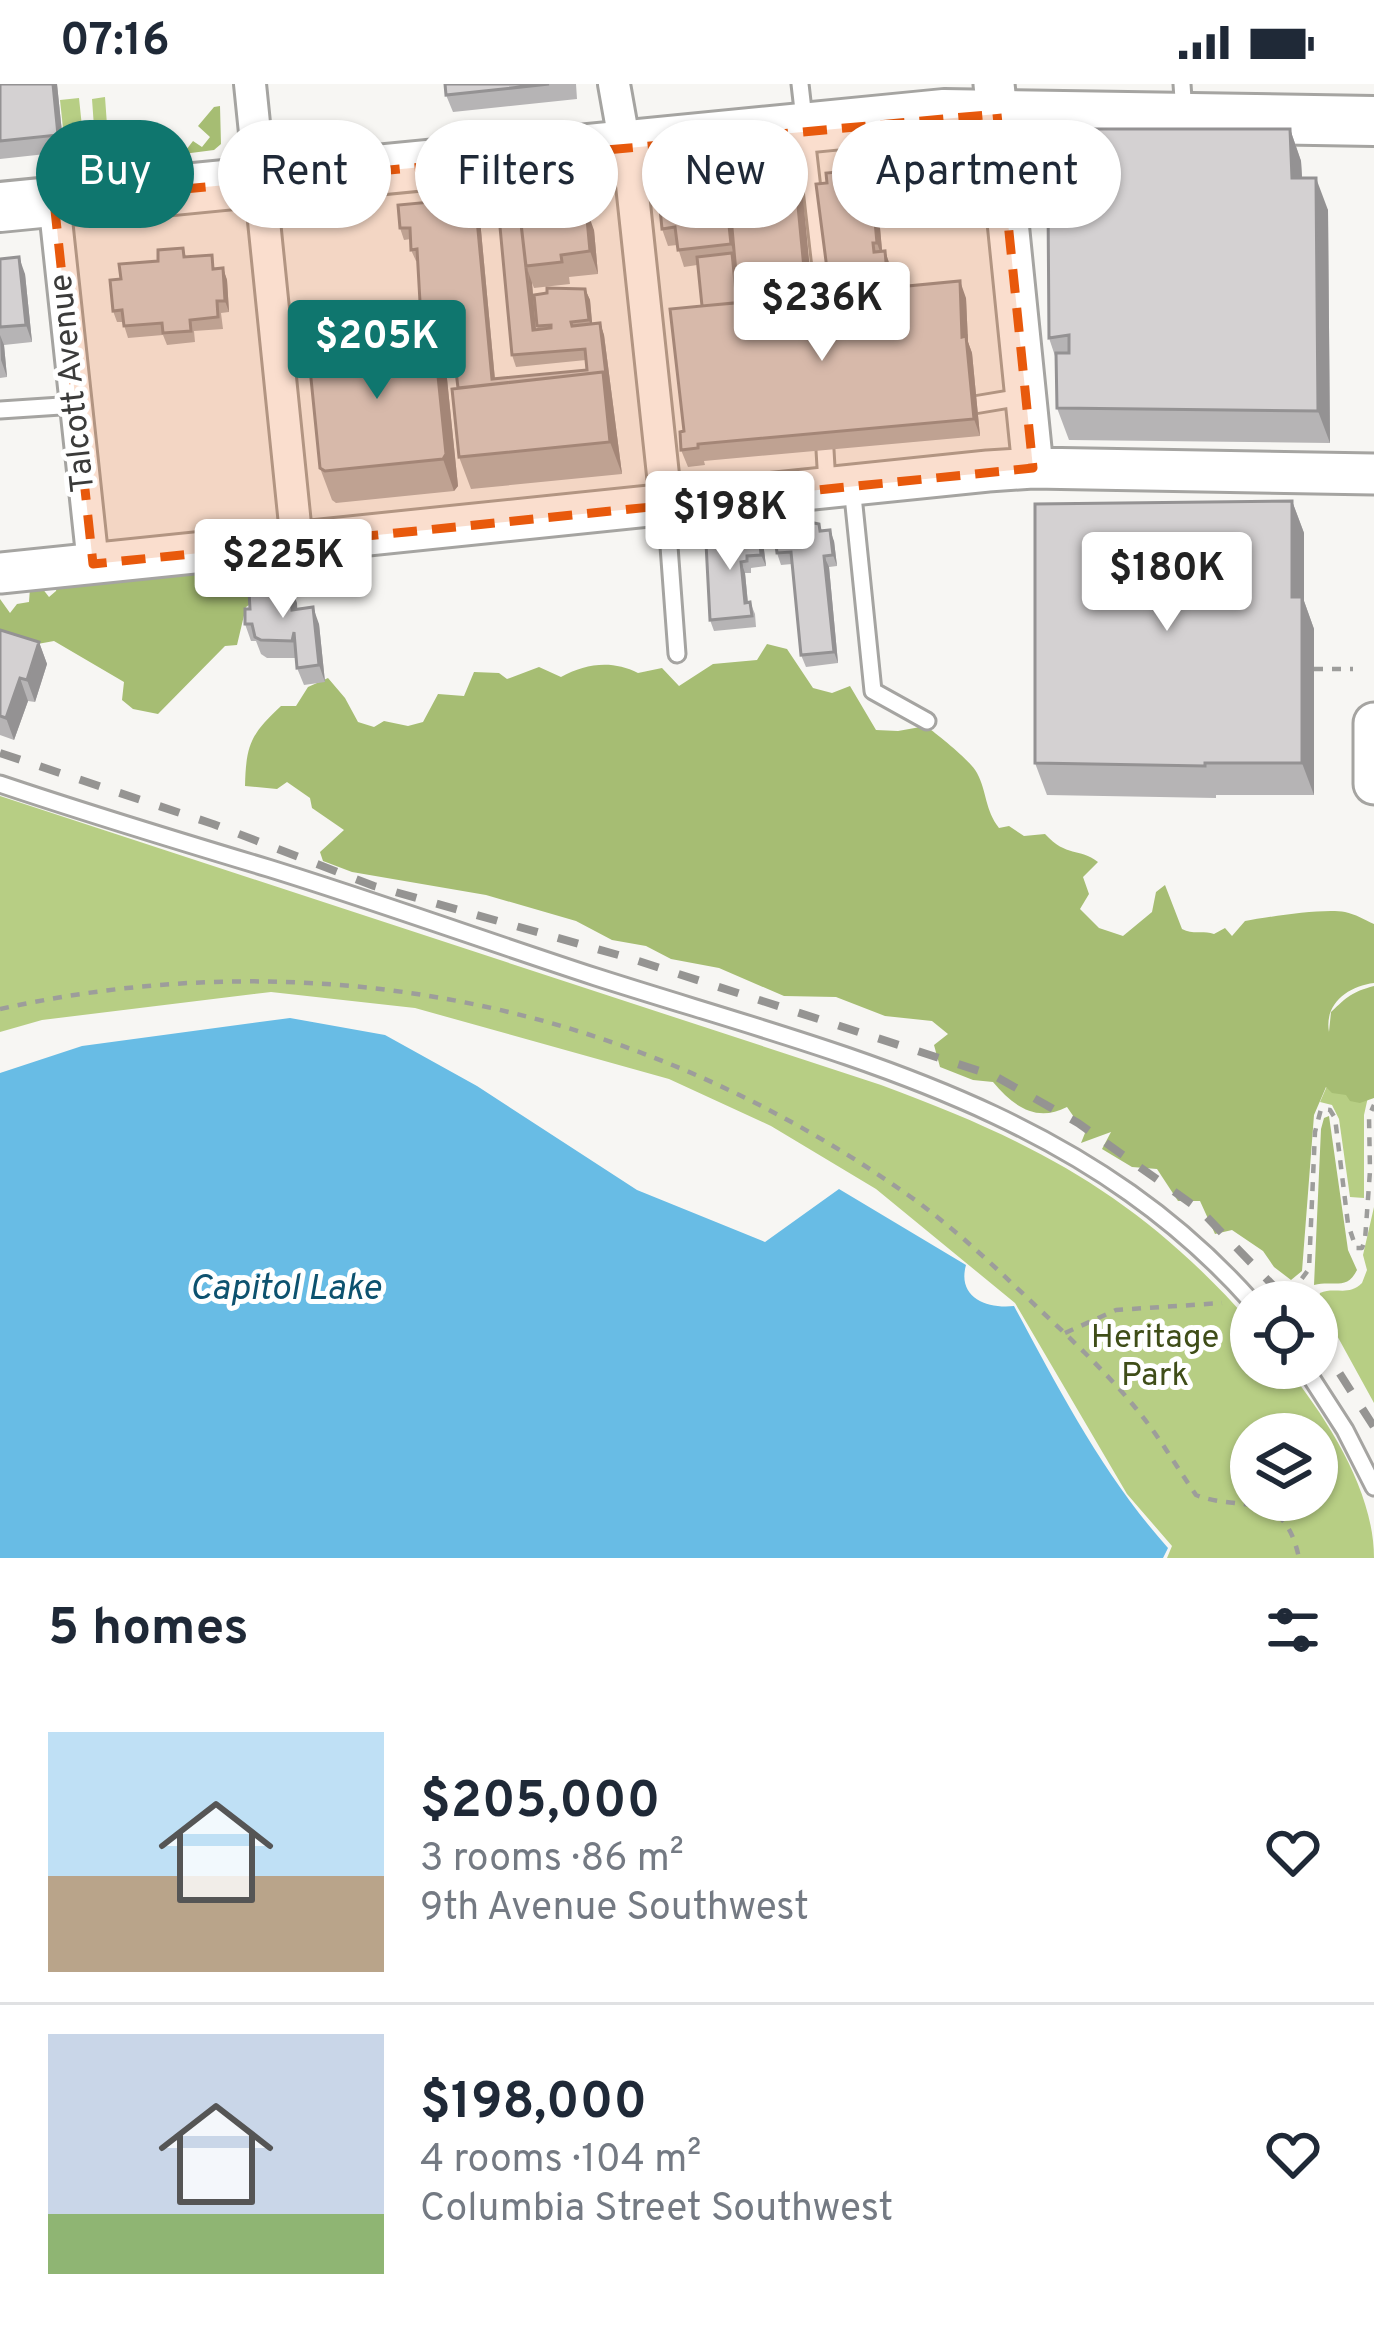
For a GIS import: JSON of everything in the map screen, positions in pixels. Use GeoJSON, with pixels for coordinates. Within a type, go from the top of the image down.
{"type":"FeatureCollection","features":[{"type":"Feature","properties":{"kind":"main road"},"geometry":{"type":"LineString","coordinates":[[391,169],[624,147],[803,106],[944,114],[996,99],[1183,100],[1374,121]]}},
{"type":"Feature","properties":{"kind":"main road"},"geometry":{"type":"LineString","coordinates":[[0,207],[36,203]]}},
{"type":"Feature","properties":{"kind":"street"},"geometry":{"type":"LineString","coordinates":[[250,84],[254,120]]}},
{"type":"Feature","properties":{"kind":"street"},"geometry":{"type":"LineString","coordinates":[[614,84],[664,432],[665,502]]}},
{"type":"Feature","properties":{"kind":"street"},"geometry":{"type":"LineString","coordinates":[[996,99],[1033,468]]}},
{"type":"Feature","properties":{"kind":"street","name":"Talcott Avenue"},"geometry":{"type":"LineString","coordinates":[[57,228],[93,564]]}},
{"type":"Feature","properties":{"kind":"street"},"geometry":{"type":"LineString","coordinates":[[265,228],[297,544]]}},
{"type":"Feature","properties":{"kind":"street"},"geometry":{"type":"LineString","coordinates":[[0,573],[665,502],[835,474],[1033,468],[1374,474]]}},
{"type":"Feature","properties":{"kind":"street"},"geometry":{"type":"LineString","coordinates":[[1374,723],[1374,784]]}},
{"type":"Feature","properties":{"kind":"lane"},"geometry":{"type":"LineString","coordinates":[[803,106],[826,311]]}},
{"type":"Feature","properties":{"kind":"lane"},"geometry":{"type":"LineString","coordinates":[[974,404],[1025,396]]}},
{"type":"Feature","properties":{"kind":"lane"},"geometry":{"type":"LineString","coordinates":[[0,410],[76,405]]}},
{"type":"Feature","properties":{"kind":"lane"},"geometry":{"type":"LineString","coordinates":[[835,474],[874,692],[926,721]]}},
{"type":"Feature","properties":{"kind":"lane"},"geometry":{"type":"LineString","coordinates":[[665,502],[677,654]]}},
{"type":"Feature","properties":{"kind":"lane"},"geometry":{"type":"LineString","coordinates":[[0,784],[779,1036],[983,1108],[1071,1152],[1123,1185],[1231,1281]]}},
{"type":"Feature","properties":{"kind":"lane"},"geometry":{"type":"LineString","coordinates":[[1319,1389],[1374,1487]]}},
{"type":"Feature","properties":{"kind":"path"},"geometry":{"type":"LineString","coordinates":[[1314,669],[1353,669]]}},
{"type":"Feature","properties":{"kind":"path"},"geometry":{"type":"LineString","coordinates":[[0,1009],[116,989],[302,980],[465,1001],[671,1062],[847,1154],[911,1197],[983,1256],[1135,1407],[1196,1496],[1267,1509],[1289,1532],[1299,1558]]}},
{"type":"Feature","properties":{"kind":"path"},"geometry":{"type":"LineString","coordinates":[[1300,1281],[1309,1269],[1315,1132],[1321,1109],[1330,1109],[1335,1118],[1348,1224],[1356,1249],[1365,1240],[1369,1116],[1374,1106]]}},
{"type":"Feature","properties":{"kind":"path"},"geometry":{"type":"LineString","coordinates":[[1064,1333],[1116,1310],[1230,1302]]}},
{"type":"Feature","properties":{"kind":"highlighted area"},"geometry":{"type":"Polygon","coordinates":[[[997,114],[1033,468],[93,564],[54,201],[997,114]]]}},
{"type":"Feature","properties":{"kind":"green space"},"geometry":{"type":"Polygon","coordinates":[[[105,97],[107,120],[94,120],[92,99],[105,97]]]}},
{"type":"Feature","properties":{"kind":"green space"},"geometry":{"type":"Polygon","coordinates":[[[79,98],[81,120],[62,120],[60,100],[79,98]]]}},
{"type":"Feature","properties":{"kind":"green space"},"geometry":{"type":"Polygon","coordinates":[[[220,106],[218,147],[194,153],[194,142],[202,147],[210,137],[198,126],[220,106]]]}},
{"type":"Feature","properties":{"kind":"green space"},"geometry":{"type":"Polygon","coordinates":[[[249,560],[263,577],[265,594],[246,607],[237,645],[225,646],[158,714],[133,709],[122,700],[124,682],[54,641],[32,645],[17,643],[11,633],[0,635],[0,599],[10,613],[17,604],[29,602],[30,588],[42,588],[49,597],[56,591],[60,571],[249,560]]]}},
{"type":"Feature","properties":{"kind":"green space"},"geometry":{"type":"Polygon","coordinates":[[[767,644],[787,649],[813,688],[832,693],[850,686],[876,730],[926,726],[977,773],[999,828],[1009,826],[1024,836],[1045,834],[1060,846],[1098,862],[1083,877],[1089,894],[1080,909],[1099,928],[1123,936],[1152,912],[1156,892],[1165,885],[1182,929],[1190,932],[1214,934],[1225,928],[1232,936],[1245,921],[1323,911],[1349,913],[1374,924],[1374,983],[1340,998],[1330,1013],[1328,1022],[1329,1032],[1331,1012],[1351,995],[1374,986],[1374,1098],[1350,1101],[1326,1087],[1314,1115],[1302,1271],[1291,1280],[1263,1251],[1232,1230],[1215,1234],[1200,1201],[1178,1201],[1157,1169],[1132,1167],[1102,1149],[1111,1132],[1081,1143],[1085,1133],[1067,1107],[1045,1113],[1026,1110],[993,1082],[940,1067],[934,1045],[948,1034],[932,1021],[885,1016],[836,997],[784,996],[719,968],[671,959],[646,946],[612,940],[576,921],[486,895],[352,872],[323,861],[320,852],[344,830],[312,808],[310,798],[287,782],[277,789],[245,786],[249,750],[263,724],[281,706],[296,706],[308,687],[328,678],[358,722],[374,727],[384,721],[408,726],[423,722],[438,694],[464,696],[474,672],[499,673],[507,679],[539,667],[561,677],[600,665],[638,673],[662,668],[679,686],[713,664],[757,660],[767,644]]]}},
{"type":"Feature","properties":{"kind":"green space","name":"Heritage Park"},"geometry":{"type":"Polygon","coordinates":[[[0,796],[937,1106],[1037,1152],[1126,1207],[1230,1300],[1230,1389],[1302,1389],[1318,1410],[1230,1413],[1230,1521],[1338,1521],[1338,1442],[1366,1507],[1374,1558],[1167,1558],[1172,1546],[1127,1494],[1015,1303],[876,1189],[771,1126],[669,1079],[415,1008],[271,992],[42,1020],[0,1032],[0,796]]]}},
{"type":"Feature","properties":{"kind":"green space"},"geometry":{"type":"Polygon","coordinates":[[[1327,1086],[1368,1097],[1364,1198],[1350,1197],[1339,1119],[1332,1105],[1320,1102],[1327,1086]]]}},
{"type":"Feature","properties":{"kind":"green space"},"geometry":{"type":"Polygon","coordinates":[[[1329,1116],[1348,1250],[1357,1270],[1344,1283],[1314,1281],[1324,1118],[1329,1116]]]}},
{"type":"Feature","properties":{"kind":"green space"},"geometry":{"type":"Polygon","coordinates":[[[1374,1207],[1374,1403],[1338,1337],[1338,1290],[1362,1283],[1367,1270],[1363,1255],[1374,1207]]]}},
{"type":"Feature","properties":{"kind":"water","name":"Capitol Lake"},"geometry":{"type":"Polygon","coordinates":[[[290,1018],[385,1035],[477,1086],[637,1190],[765,1242],[839,1189],[966,1265],[966,1285],[976,1299],[1014,1306],[1103,1462],[1168,1548],[1163,1558],[0,1558],[0,1073],[82,1046],[290,1018]]]}},
{"type":"Feature","properties":{"kind":"building"},"geometry":{"type":"Polygon","coordinates":[[[0,84],[53,84],[57,120],[36,120],[36,137],[0,141],[0,84]]]}},
{"type":"Feature","properties":{"kind":"building"},"geometry":{"type":"Polygon","coordinates":[[[445,84],[549,84],[446,95],[445,84]]]}},
{"type":"Feature","properties":{"kind":"building"},"geometry":{"type":"Polygon","coordinates":[[[1121,129],[1290,129],[1292,178],[1316,178],[1318,411],[1057,408],[1056,353],[1069,353],[1069,335],[1049,338],[1048,228],[1121,228],[1121,129]]]}},
{"type":"Feature","properties":{"kind":"building"},"geometry":{"type":"Polygon","coordinates":[[[832,172],[832,228],[876,228],[874,252],[885,251],[888,284],[830,292],[816,184],[827,183],[826,173],[832,172]]]}},
{"type":"Feature","properties":{"kind":"building"},"geometry":{"type":"Polygon","coordinates":[[[415,203],[415,228],[478,228],[492,379],[587,370],[585,349],[512,355],[500,228],[521,228],[533,330],[551,328],[537,326],[534,295],[547,293],[547,288],[585,289],[589,320],[571,322],[572,326],[600,323],[607,383],[603,372],[458,388],[452,337],[434,339],[430,333],[311,346],[309,314],[420,302],[417,249],[411,250],[410,228],[400,228],[398,205],[415,203]]]}},
{"type":"Feature","properties":{"kind":"building"},"geometry":{"type":"Polygon","coordinates":[[[522,228],[588,228],[590,251],[561,255],[562,262],[526,266],[522,228]]]}},
{"type":"Feature","properties":{"kind":"building"},"geometry":{"type":"Polygon","coordinates":[[[675,228],[729,228],[731,244],[678,250],[675,228]]]}},
{"type":"Feature","properties":{"kind":"building"},"geometry":{"type":"Polygon","coordinates":[[[732,228],[800,228],[806,289],[738,295],[732,228]]]}},
{"type":"Feature","properties":{"kind":"building"},"geometry":{"type":"Polygon","coordinates":[[[183,248],[184,257],[212,255],[213,269],[223,268],[225,301],[217,301],[218,317],[190,320],[191,331],[163,333],[162,323],[124,326],[122,310],[113,311],[110,280],[121,279],[119,264],[158,261],[158,250],[183,248]]]}},
{"type":"Feature","properties":{"kind":"building"},"geometry":{"type":"Polygon","coordinates":[[[732,253],[737,303],[702,306],[697,257],[732,253]]]}},
{"type":"Feature","properties":{"kind":"building"},"geometry":{"type":"Polygon","coordinates":[[[19,257],[26,325],[0,327],[0,259],[19,257]]]}},
{"type":"Feature","properties":{"kind":"building"},"geometry":{"type":"Polygon","coordinates":[[[960,281],[962,337],[966,336],[974,419],[698,444],[698,448],[681,450],[680,432],[684,431],[670,309],[960,281]]]}},
{"type":"Feature","properties":{"kind":"building"},"geometry":{"type":"Polygon","coordinates":[[[430,333],[443,459],[320,468],[311,345],[430,333]]]}},
{"type":"Feature","properties":{"kind":"building"},"geometry":{"type":"Polygon","coordinates":[[[603,372],[610,442],[459,457],[452,389],[603,372]]]}},
{"type":"Feature","properties":{"kind":"building"},"geometry":{"type":"Polygon","coordinates":[[[1292,501],[1292,597],[1302,597],[1302,763],[1035,763],[1035,504],[1292,501]]]}},
{"type":"Feature","properties":{"kind":"building"},"geometry":{"type":"Polygon","coordinates":[[[814,523],[820,531],[830,530],[833,555],[824,556],[834,652],[801,655],[791,552],[777,553],[774,529],[814,523]]]}},
{"type":"Feature","properties":{"kind":"building"},"geometry":{"type":"Polygon","coordinates":[[[759,531],[761,555],[747,556],[741,562],[745,603],[750,602],[752,616],[710,620],[706,543],[717,542],[716,533],[759,531]]]}},
{"type":"Feature","properties":{"kind":"building"},"geometry":{"type":"Polygon","coordinates":[[[278,581],[279,587],[291,586],[292,610],[313,607],[319,665],[297,668],[294,632],[292,641],[261,640],[255,637],[252,624],[245,624],[249,591],[260,590],[259,583],[278,581]]]}},
{"type":"Feature","properties":{"kind":"building"},"geometry":{"type":"Polygon","coordinates":[[[0,630],[39,642],[27,680],[20,678],[6,718],[0,716],[0,630]]]}},
{"type":"Feature","properties":{"kind":"railway"},"geometry":{"type":"LineString","coordinates":[[0,753],[213,824],[374,886],[629,958],[995,1076],[1078,1123],[1200,1210],[1269,1281]]}},
{"type":"Feature","properties":{"kind":"railway"},"geometry":{"type":"LineString","coordinates":[[1338,1371],[1374,1427]]}}]}
